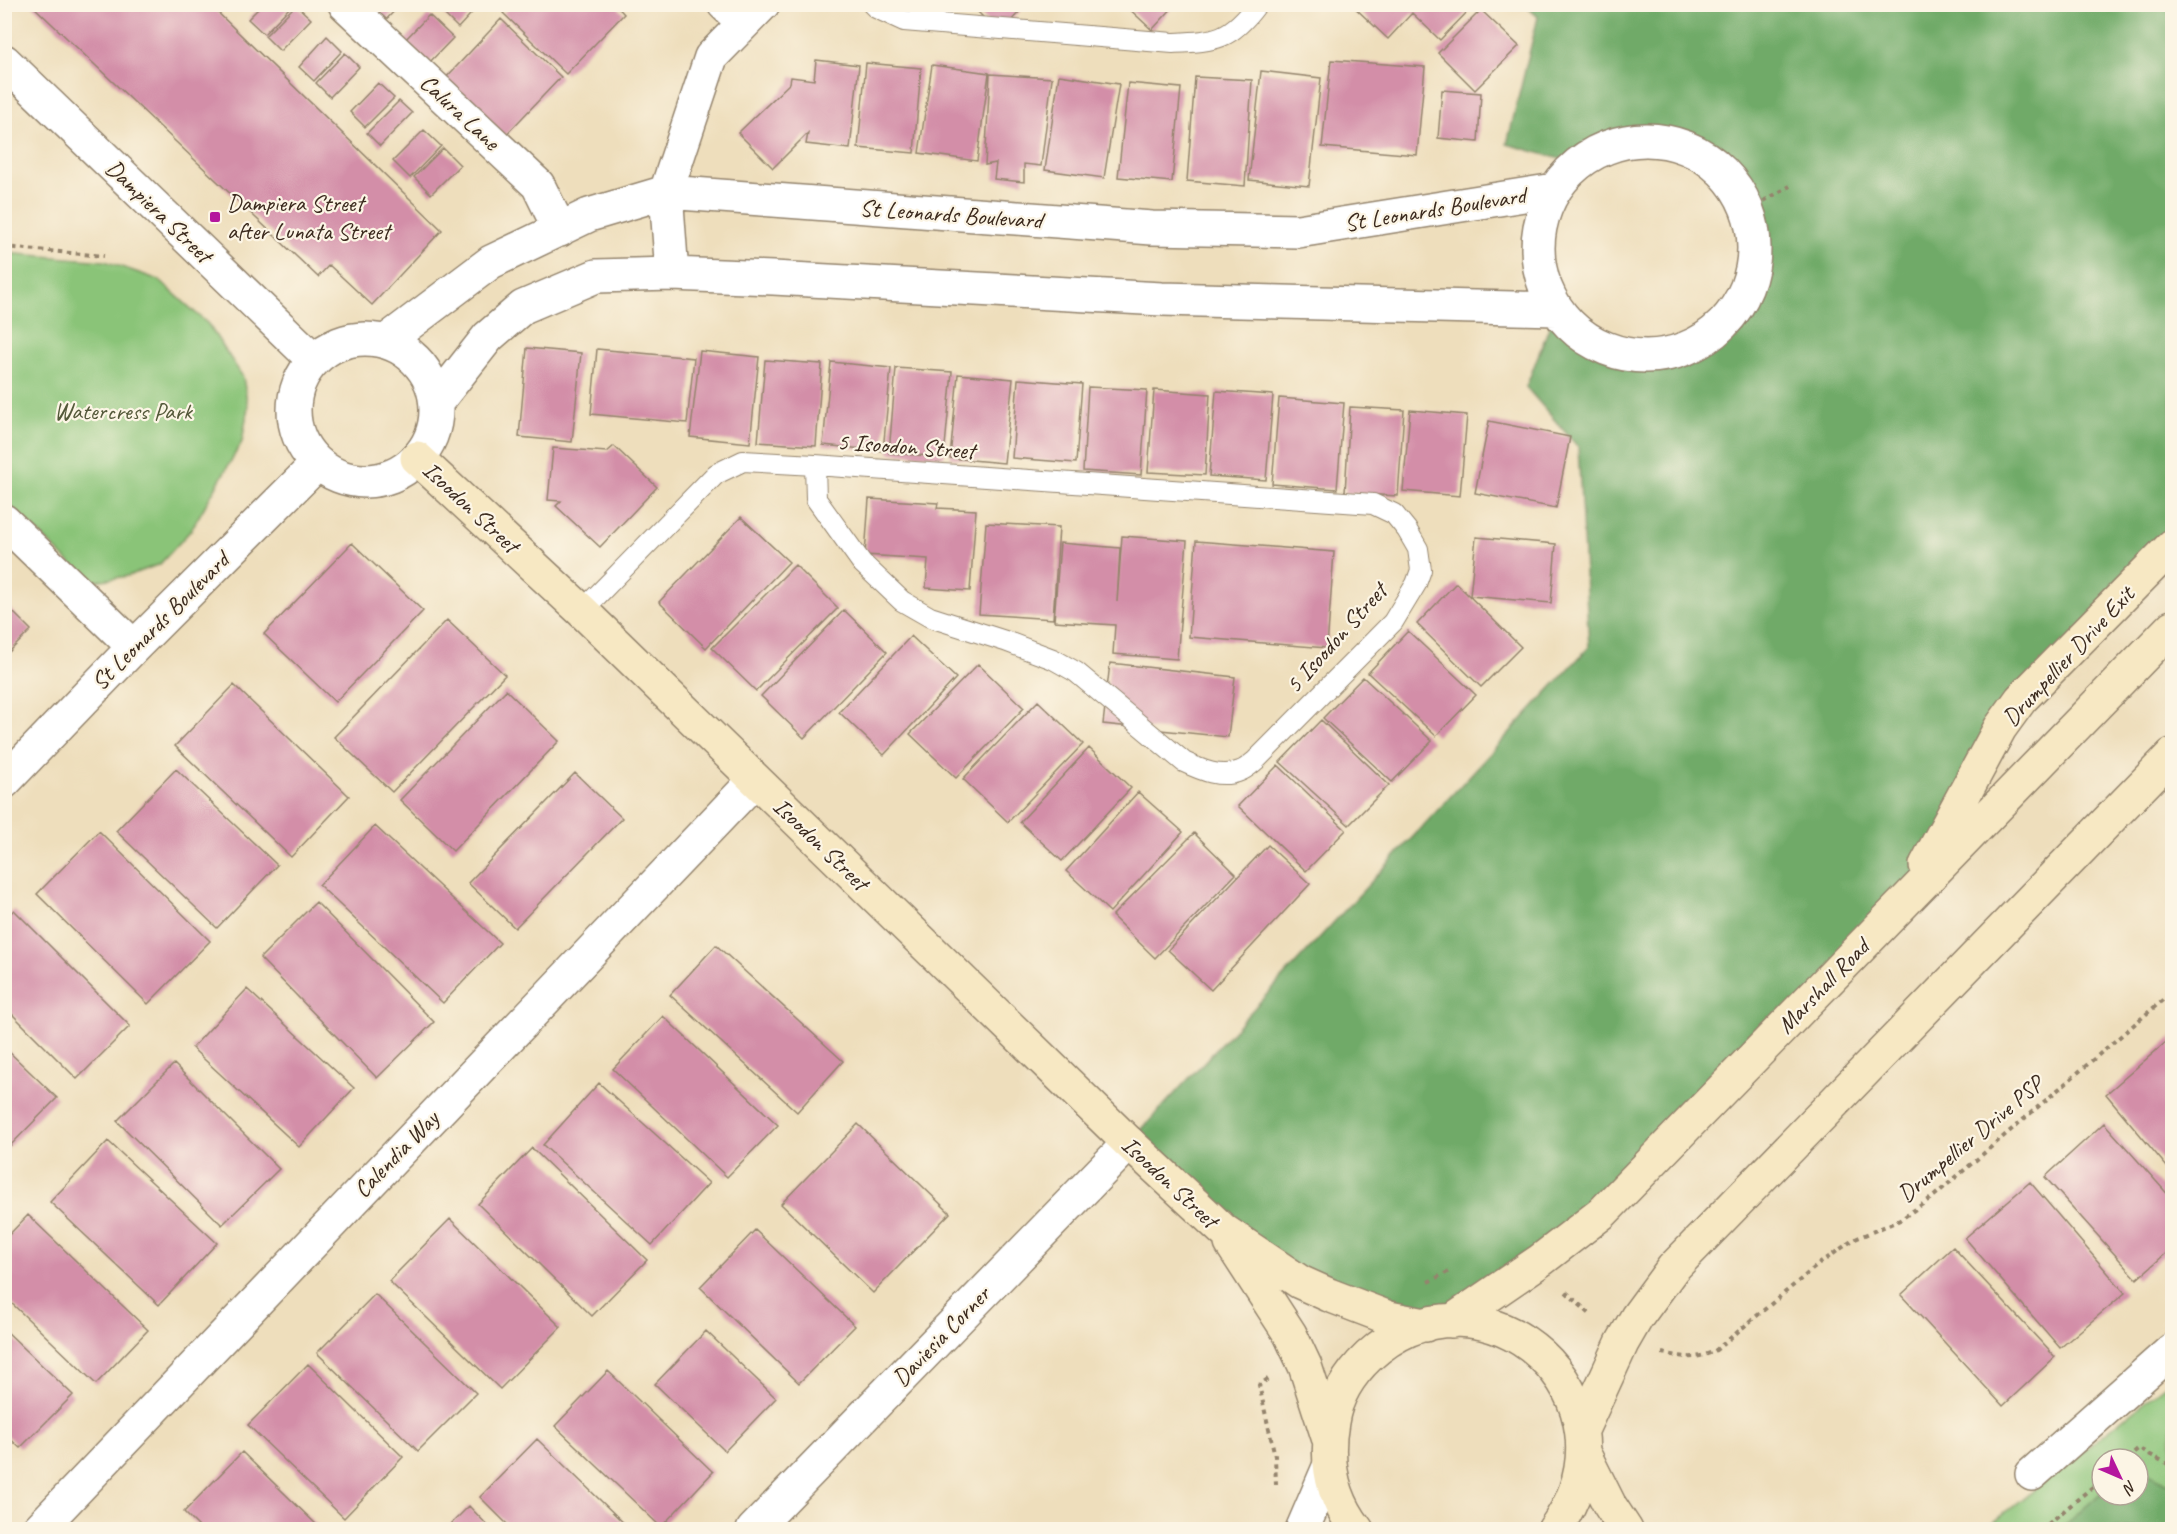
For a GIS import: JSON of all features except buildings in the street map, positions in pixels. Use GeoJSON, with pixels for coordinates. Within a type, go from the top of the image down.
{"type":"FeatureCollection","features":[{"type":"Feature","properties":{"kind":"main road","name":"Isoodon Street"},"geometry":{"type":"LineString","coordinates":[[417,458],[582,611],[1129,1143],[1224,1231],[1300,1281],[1389,1318],[1438,1323],[1479,1323],[1504,1330],[1527,1342],[1541,1354],[1564,1381],[1576,1404],[1583,1442]]}},
{"type":"Feature","properties":{"kind":"main road","name":"Drumpellier Drive Exit"},"geometry":{"type":"LineString","coordinates":[[1906,901],[2000,728],[2021,699],[2172,546]]}},
{"type":"Feature","properties":{"kind":"main road","name":"Marshall Road"},"geometry":{"type":"LineString","coordinates":[[1438,1323],[1541,1260],[1602,1213],[2172,627]]}},
{"type":"Feature","properties":{"kind":"main road"},"geometry":{"type":"LineString","coordinates":[[1554,1530],[1575,1495],[1583,1442],[1622,1343],[1637,1317],[1673,1268],[2172,755]]}},
{"type":"Feature","properties":{"kind":"main road","name":"Isoodon Street"},"geometry":{"type":"LineString","coordinates":[[1224,1231],[1290,1334],[1305,1366],[1329,1454],[1335,1493],[1347,1517],[1357,1530]]}},
{"type":"Feature","properties":{"kind":"main road"},"geometry":{"type":"LineString","coordinates":[[1329,1454],[1333,1414],[1343,1389],[1358,1366],[1378,1348],[1400,1334],[1438,1323]]}},
{"type":"Feature","properties":{"kind":"main road"},"geometry":{"type":"LineString","coordinates":[[1583,1442],[1610,1504],[1626,1530]]}},
{"type":"Feature","properties":{"kind":"street","name":"Calura Lane"},"geometry":{"type":"LineString","coordinates":[[345,4],[538,185],[560,230]]}},
{"type":"Feature","properties":{"kind":"street"},"geometry":{"type":"LineString","coordinates":[[672,274],[666,192],[711,57],[744,11]]}},
{"type":"Feature","properties":{"kind":"street","name":"Dampiera Street"},"geometry":{"type":"LineString","coordinates":[[4,61],[314,360]]}},
{"type":"Feature","properties":{"kind":"street"},"geometry":{"type":"LineString","coordinates":[[1646,139],[1679,144],[1708,158],[1732,182],[1748,210],[1754,241],[1751,275],[1737,306],[1713,332],[1683,350],[1648,356],[1613,351],[1581,335],[1556,309],[1542,281],[1537,249],[1542,218],[1555,190],[1578,164],[1610,146],[1646,139]]}},
{"type":"Feature","properties":{"kind":"street","name":"St Leonards Boulevard"},"geometry":{"type":"LineString","coordinates":[[385,342],[491,262],[589,215],[666,192],[1152,228],[1298,231],[1555,190]]}},
{"type":"Feature","properties":{"kind":"street"},"geometry":{"type":"LineString","coordinates":[[436,403],[488,337],[524,307],[596,276],[672,274],[1162,298],[1556,309]]}},
{"type":"Feature","properties":{"kind":"street"},"geometry":{"type":"LineString","coordinates":[[373,339],[398,346],[420,364],[433,388],[436,422],[429,441],[417,458],[395,474],[369,481],[342,477],[328,471],[318,463],[302,443],[294,419],[296,393],[306,370],[314,360],[335,345],[348,341],[373,339]]}},
{"type":"Feature","properties":{"kind":"street","name":"St Leonards Boulevard"},"geometry":{"type":"LineString","coordinates":[[4,782],[134,646],[318,463]]}},
{"type":"Feature","properties":{"kind":"street"},"geometry":{"type":"LineString","coordinates":[[4,521],[134,646]]}},
{"type":"Feature","properties":{"kind":"street","name":"Calendia Way"},"geometry":{"type":"LineString","coordinates":[[38,1530],[755,780]]}},
{"type":"Feature","properties":{"kind":"street","name":"Daviesia Corner"},"geometry":{"type":"LineString","coordinates":[[753,1530],[1129,1143]]}},
{"type":"Feature","properties":{"kind":"street"},"geometry":{"type":"LineString","coordinates":[[2032,1474],[2172,1350]]}},
{"type":"Feature","properties":{"kind":"street"},"geometry":{"type":"LineString","coordinates":[[1302,1530],[1329,1454]]}},
{"type":"Feature","properties":{"kind":"lane"},"geometry":{"type":"LineString","coordinates":[[872,4],[904,21],[1173,43],[1211,41],[1228,35],[1257,4]]}},
{"type":"Feature","properties":{"kind":"lane","name":"5 Isoodon Street"},"geometry":{"type":"LineString","coordinates":[[582,611],[716,474],[743,461],[815,465],[1373,504],[1394,514],[1407,530],[1418,549],[1421,570],[1407,601],[1393,622],[1256,760],[1240,771],[1225,774],[1204,771],[1184,762],[1076,672],[1053,659],[930,617],[902,601],[862,563],[816,499],[815,465]]}},
{"type":"Feature","properties":{"kind":"path"},"geometry":{"type":"LineString","coordinates":[[1748,210],[1790,186]]}},
{"type":"Feature","properties":{"kind":"path"},"geometry":{"type":"LineString","coordinates":[[4,247],[104,256]]}},
{"type":"Feature","properties":{"kind":"path","name":"Drumpellier Drive PSP"},"geometry":{"type":"LineString","coordinates":[[1622,1343],[1687,1357],[1703,1357],[1716,1350],[1819,1264],[1852,1240],[1900,1220],[1934,1196],[2172,992]]}},
{"type":"Feature","properties":{"kind":"path"},"geometry":{"type":"LineString","coordinates":[[1259,1384],[1275,1456],[1276,1490]]}},
{"type":"Feature","properties":{"kind":"path"},"geometry":{"type":"LineString","coordinates":[[2150,1455],[2172,1466]]}},
{"type":"Feature","properties":{"kind":"path"},"geometry":{"type":"LineString","coordinates":[[2041,1530],[2090,1489]]}},
{"type":"Feature","properties":{"kind":"green space"},"geometry":{"type":"Polygon","coordinates":[[[1525,5],[2172,5],[2172,546],[2021,699],[1906,901],[1612,1204],[1400,1334],[1330,1295],[1129,1143],[1589,647],[1578,447],[1526,387],[1556,309],[1581,335],[1613,351],[1683,349],[1713,332],[1751,275],[1759,187],[1694,136],[1646,139],[1578,164],[1507,144],[1538,17],[1525,5]]]}},
{"type":"Feature","properties":{"kind":"green space","name":"Watercress Park"},"geometry":{"type":"Polygon","coordinates":[[[4,253],[105,261],[159,280],[208,324],[243,377],[248,407],[242,442],[191,530],[160,564],[128,576],[90,582],[5,501],[4,253]]]}},
{"type":"Feature","properties":{"kind":"green space"},"geometry":{"type":"Polygon","coordinates":[[[2168,1383],[2172,1387],[2172,1529],[1984,1530],[2168,1383]]]}},
{"type":"Feature","properties":{"kind":"green space"},"geometry":{"type":"Polygon","coordinates":[[[2150,1474],[2165,1483],[2172,1483],[2172,1529],[2061,1529],[2090,1503],[2090,1507],[2150,1507],[2150,1474]]]}},
{"type":"Feature","properties":{"kind":"place","name":"Dampiera Street after Lunata Street"},"geometry":{"type":"Point","coordinates":[215,217]}}]}
